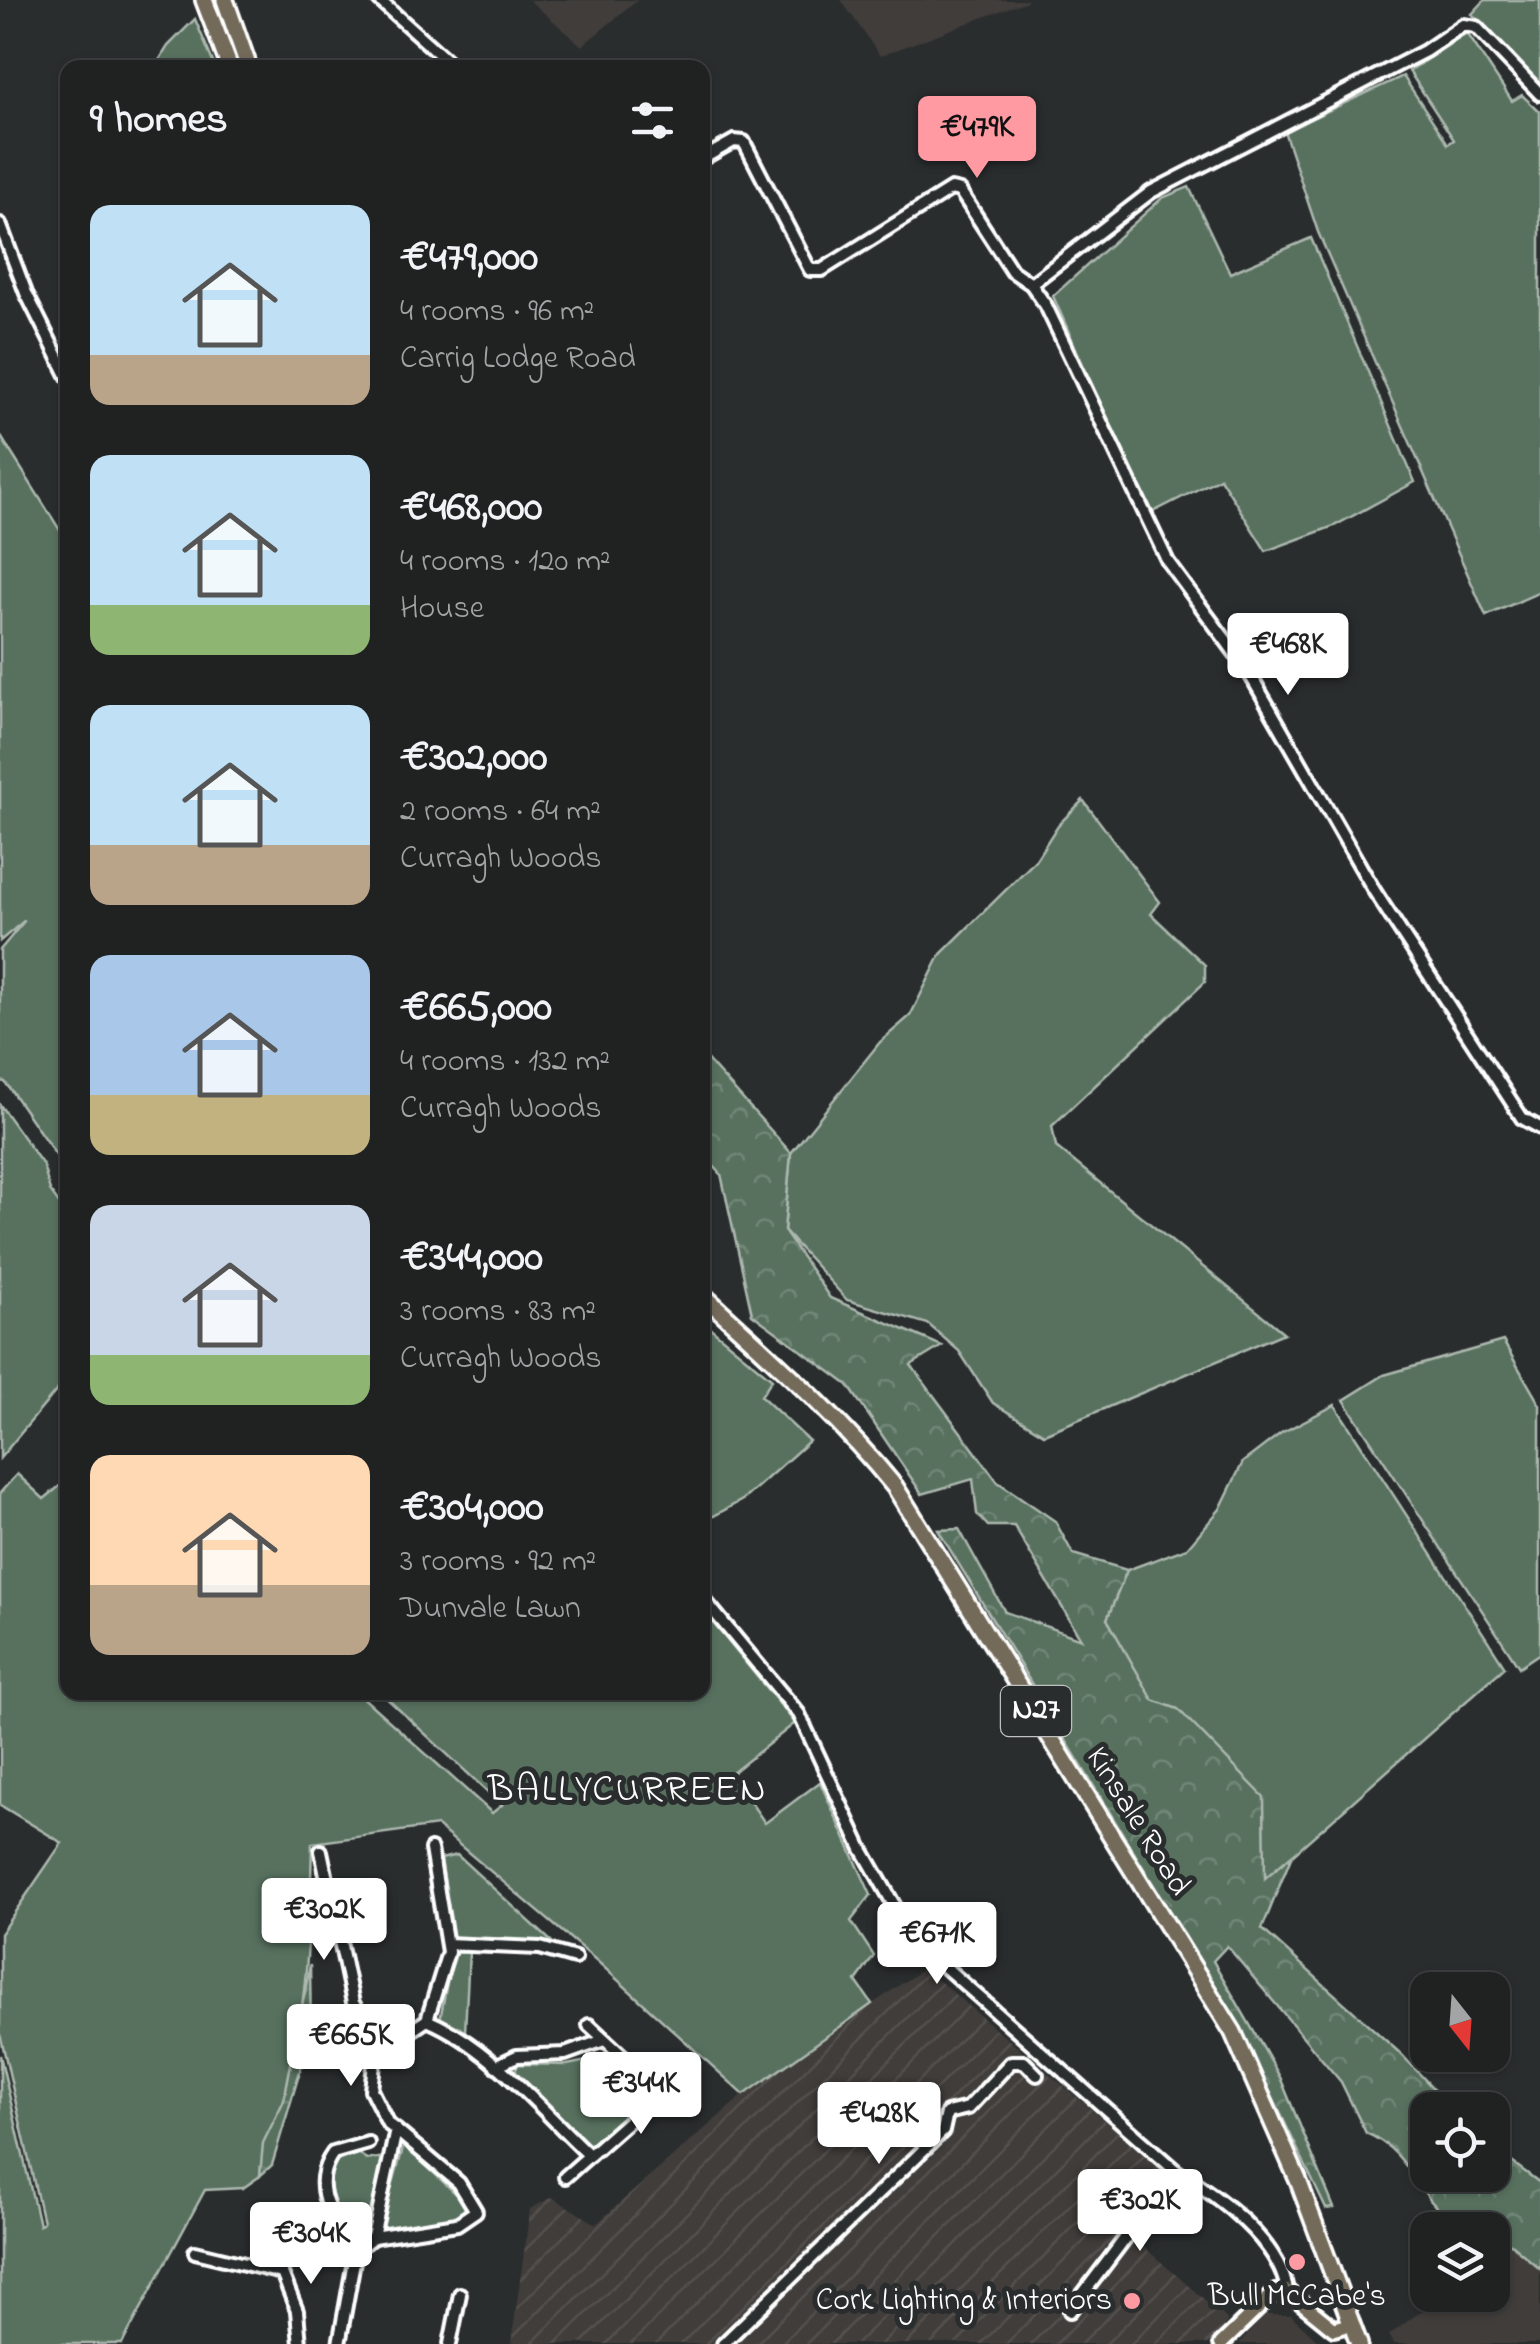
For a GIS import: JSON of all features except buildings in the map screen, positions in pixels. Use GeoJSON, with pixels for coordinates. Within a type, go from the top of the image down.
{"type":"FeatureCollection","features":[{"type":"Feature","properties":{"kind":"highway"},"geometry":{"type":"LineString","coordinates":[[204,0],[227,60]]}},
{"type":"Feature","properties":{"kind":"highway"},"geometry":{"type":"LineString","coordinates":[[225,0],[246,60]]}},
{"type":"Feature","properties":{"kind":"highway","name":"Kinsale Road"},"geometry":{"type":"LineString","coordinates":[[710,1301],[846,1426],[895,1487],[992,1641],[1232,2032],[1298,2180],[1359,2344]]}},
{"type":"Feature","properties":{"kind":"main road"},"geometry":{"type":"LineString","coordinates":[[1221,2344],[1265,2298],[1288,2291],[1334,2329],[1351,2324]]}},
{"type":"Feature","properties":{"kind":"street"},"geometry":{"type":"LineString","coordinates":[[378,0],[446,60]]}},
{"type":"Feature","properties":{"kind":"street"},"geometry":{"type":"LineString","coordinates":[[1031,284],[1151,192],[1425,51],[1463,26],[1476,26],[1540,94]]}},
{"type":"Feature","properties":{"kind":"street"},"geometry":{"type":"LineString","coordinates":[[710,154],[734,140],[744,142],[804,261],[816,270],[822,270],[950,190],[960,191],[1012,272],[1031,284],[1088,388],[1168,562],[1247,669],[1375,892],[1522,1118],[1540,1128]]}},
{"type":"Feature","properties":{"kind":"street"},"geometry":{"type":"LineString","coordinates":[[0,224],[26,293],[60,361]]}},
{"type":"Feature","properties":{"kind":"street"},"geometry":{"type":"LineString","coordinates":[[816,270],[817,284]]}},
{"type":"Feature","properties":{"kind":"street"},"geometry":{"type":"LineString","coordinates":[[710,1607],[800,1714],[862,1849],[900,1917],[928,1952],[1176,2171],[1204,2188],[1278,2261],[1288,2291]]}},
{"type":"Feature","properties":{"kind":"street"},"geometry":{"type":"LineString","coordinates":[[339,2344],[356,2250],[372,2237],[459,2223],[476,2211],[458,2183],[388,2124],[371,2090],[381,2051],[427,2020],[443,1976],[447,1944],[431,1849]]}},
{"type":"Feature","properties":{"kind":"street"},"geometry":{"type":"LineString","coordinates":[[321,1851],[353,2003],[368,2036],[381,2051]]}},
{"type":"Feature","properties":{"kind":"street"},"geometry":{"type":"LineString","coordinates":[[447,1944],[536,1948],[576,1958]]}},
{"type":"Feature","properties":{"kind":"street"},"geometry":{"type":"LineString","coordinates":[[427,2020],[447,2028],[496,2066],[588,2155]]}},
{"type":"Feature","properties":{"kind":"street"},"geometry":{"type":"LineString","coordinates":[[588,2025],[662,2092]]}},
{"type":"Feature","properties":{"kind":"street"},"geometry":{"type":"LineString","coordinates":[[321,2043],[368,2036]]}},
{"type":"Feature","properties":{"kind":"street"},"geometry":{"type":"LineString","coordinates":[[496,2066],[516,2056],[566,2054],[604,2040]]}},
{"type":"Feature","properties":{"kind":"street"},"geometry":{"type":"LineString","coordinates":[[723,2344],[943,2130],[948,2113],[968,2108],[1011,2062],[1024,2062],[1038,2074]]}},
{"type":"Feature","properties":{"kind":"street"},"geometry":{"type":"LineString","coordinates":[[565,2177],[690,2068]]}},
{"type":"Feature","properties":{"kind":"street"},"geometry":{"type":"LineString","coordinates":[[372,2237],[396,2130]]}},
{"type":"Feature","properties":{"kind":"street"},"geometry":{"type":"LineString","coordinates":[[356,2250],[320,2192],[321,2171],[333,2153],[368,2144]]}},
{"type":"Feature","properties":{"kind":"street"},"geometry":{"type":"LineString","coordinates":[[1070,2311],[1176,2171]]}},
{"type":"Feature","properties":{"kind":"street"},"geometry":{"type":"LineString","coordinates":[[195,2252],[282,2272],[290,2287],[300,2344]]}},
{"type":"Feature","properties":{"kind":"street"},"geometry":{"type":"LineString","coordinates":[[450,2344],[460,2294]]}},
{"type":"Feature","properties":{"kind":"shaded area"},"geometry":{"type":"Polygon","coordinates":[[[529,0],[638,0],[582,46],[529,0]]]}},
{"type":"Feature","properties":{"kind":"shaded area"},"geometry":{"type":"Polygon","coordinates":[[[841,0],[1030,0],[880,56],[841,0]]]}},
{"type":"Feature","properties":{"kind":"shaded area"},"geometry":{"type":"Polygon","coordinates":[[[924,1968],[1165,2172],[1122,2228],[1228,2320],[1209,2344],[511,2344],[530,2209],[552,2197],[596,2224],[750,2089],[924,1968]]]}},
{"type":"Feature","properties":{"kind":"shaded area"},"geometry":{"type":"Polygon","coordinates":[[[1510,2245],[1540,2269],[1540,2344],[1394,2344],[1389,2335],[1420,2312],[1510,2312],[1510,2245]]]}},
{"type":"Feature","properties":{"kind":"shaded area"},"geometry":{"type":"Polygon","coordinates":[[[1265,2315],[1291,2315],[1322,2344],[1239,2344],[1265,2315]]]}},
{"type":"Feature","properties":{"kind":"green space"},"geometry":{"type":"Polygon","coordinates":[[[1485,0],[1540,0],[1540,85],[1472,14],[1485,0]]]}},
{"type":"Feature","properties":{"kind":"green space"},"geometry":{"type":"Polygon","coordinates":[[[195,19],[212,60],[159,60],[195,19]]]}},
{"type":"Feature","properties":{"kind":"green space"},"geometry":{"type":"Polygon","coordinates":[[[1467,33],[1512,101],[1522,95],[1540,112],[1540,592],[1486,616],[1318,232],[1284,131],[1403,76],[1448,144],[1454,140],[1409,71],[1467,33]]]}},
{"type":"Feature","properties":{"kind":"green space"},"geometry":{"type":"Polygon","coordinates":[[[1189,187],[1230,273],[1311,238],[1415,482],[1334,526],[1266,551],[1220,478],[1149,514],[1053,296],[1162,198],[1189,187]]]}},
{"type":"Feature","properties":{"kind":"green space"},"geometry":{"type":"Polygon","coordinates":[[[0,435],[60,530],[60,1161],[5,1082],[0,1081],[0,950],[25,920],[0,941],[0,435]]]}},
{"type":"Feature","properties":{"kind":"green space"},"geometry":{"type":"Polygon","coordinates":[[[1083,800],[1160,902],[1151,914],[1205,965],[1205,982],[1052,1126],[1056,1147],[1284,1333],[1044,1434],[993,1403],[959,1351],[928,1324],[847,1300],[784,1231],[791,1153],[880,1042],[910,1016],[941,954],[1035,861],[1058,825],[1083,800]]]}},
{"type":"Feature","properties":{"kind":"green space"},"geometry":{"type":"Polygon","coordinates":[[[710,1063],[791,1153],[784,1231],[830,1298],[942,1346],[911,1365],[998,1482],[1055,1521],[1073,1554],[1127,1570],[1107,1619],[1153,1700],[1178,1709],[1264,1797],[1265,1878],[1292,1855],[1262,1929],[1402,2055],[1410,2064],[1410,2072],[1418,2072],[1436,2092],[1410,2092],[1410,2172],[1386,2144],[1366,2133],[1341,2082],[1227,1946],[1213,1961],[1280,2077],[1334,2208],[1326,2209],[1236,2020],[938,1530],[959,1529],[1005,1612],[1081,1639],[1014,1526],[988,1526],[977,1514],[973,1479],[922,1494],[848,1385],[752,1314],[721,1174],[710,1162],[710,1063]]]}},
{"type":"Feature","properties":{"kind":"green space"},"geometry":{"type":"Polygon","coordinates":[[[0,1105],[43,1165],[50,1191],[60,1205],[60,1386],[0,1458],[0,1105]]]}},
{"type":"Feature","properties":{"kind":"green space"},"geometry":{"type":"Polygon","coordinates":[[[710,1328],[772,1379],[761,1396],[809,1441],[744,1499],[710,1518],[710,1328]]]}},
{"type":"Feature","properties":{"kind":"green space"},"geometry":{"type":"Polygon","coordinates":[[[1503,1341],[1540,1405],[1540,1653],[1519,1667],[1344,1400],[1384,1375],[1503,1341]]]}},
{"type":"Feature","properties":{"kind":"green space"},"geometry":{"type":"Polygon","coordinates":[[[1335,1405],[1505,1667],[1265,1879],[1178,1709],[1153,1701],[1107,1619],[1127,1570],[1187,1548],[1220,1509],[1243,1462],[1281,1433],[1335,1405]]]}},
{"type":"Feature","properties":{"kind":"green space"},"geometry":{"type":"Polygon","coordinates":[[[17,1474],[44,1499],[60,1486],[60,1700],[366,1700],[492,1813],[502,1805],[389,1700],[710,1700],[710,1620],[795,1723],[731,1774],[765,1823],[820,1782],[871,1895],[851,1921],[874,1956],[856,1981],[872,2004],[744,2095],[597,1961],[437,1826],[312,1843],[303,2002],[285,2096],[267,2142],[260,2176],[243,2188],[205,2190],[122,2344],[0,2344],[0,2055],[39,2225],[43,2222],[0,2033],[0,1934],[62,1843],[0,1805],[0,1493],[17,1474]]]}},
{"type":"Feature","properties":{"kind":"green space"},"geometry":{"type":"Polygon","coordinates":[[[457,1855],[552,1942],[454,1939],[441,1859],[457,1855]]]}},
{"type":"Feature","properties":{"kind":"green space"},"geometry":{"type":"Polygon","coordinates":[[[469,1952],[465,2032],[440,2020],[451,1961],[457,1953],[469,1952]]]}},
{"type":"Feature","properties":{"kind":"green space"},"geometry":{"type":"Polygon","coordinates":[[[310,1965],[311,2034],[272,2165],[260,2176],[263,2143],[284,2100],[310,1965]]]}},
{"type":"Feature","properties":{"kind":"green space"},"geometry":{"type":"Polygon","coordinates":[[[614,2060],[647,2092],[640,2107],[591,2145],[581,2144],[513,2076],[518,2064],[567,2065],[614,2060]]]}},
{"type":"Feature","properties":{"kind":"green space"},"geometry":{"type":"Polygon","coordinates":[[[404,2145],[468,2205],[464,2218],[384,2230],[381,2225],[404,2145]]]}},
{"type":"Feature","properties":{"kind":"green space"},"geometry":{"type":"Polygon","coordinates":[[[358,2152],[366,2160],[385,2157],[368,2237],[356,2241],[334,2204],[329,2185],[333,2163],[358,2152]]]}},
{"type":"Feature","properties":{"kind":"green space"},"geometry":{"type":"Polygon","coordinates":[[[1510,2161],[1540,2183],[1540,2269],[1510,2244],[1510,2212],[1442,2212],[1425,2192],[1510,2192],[1510,2161]]]}},
{"type":"Feature","properties":{"kind":"place","name":"Bull McCabe's"},"geometry":{"type":"Point","coordinates":[1297,2262]}},
{"type":"Feature","properties":{"kind":"place","name":"Cork Lighting & Interiors"},"geometry":{"type":"Point","coordinates":[1132,2301]}},
{"type":"Feature","properties":{"kind":"district","name":"BALLYCURREEN"},"geometry":{"type":"Point","coordinates":[628,1791]}}]}
